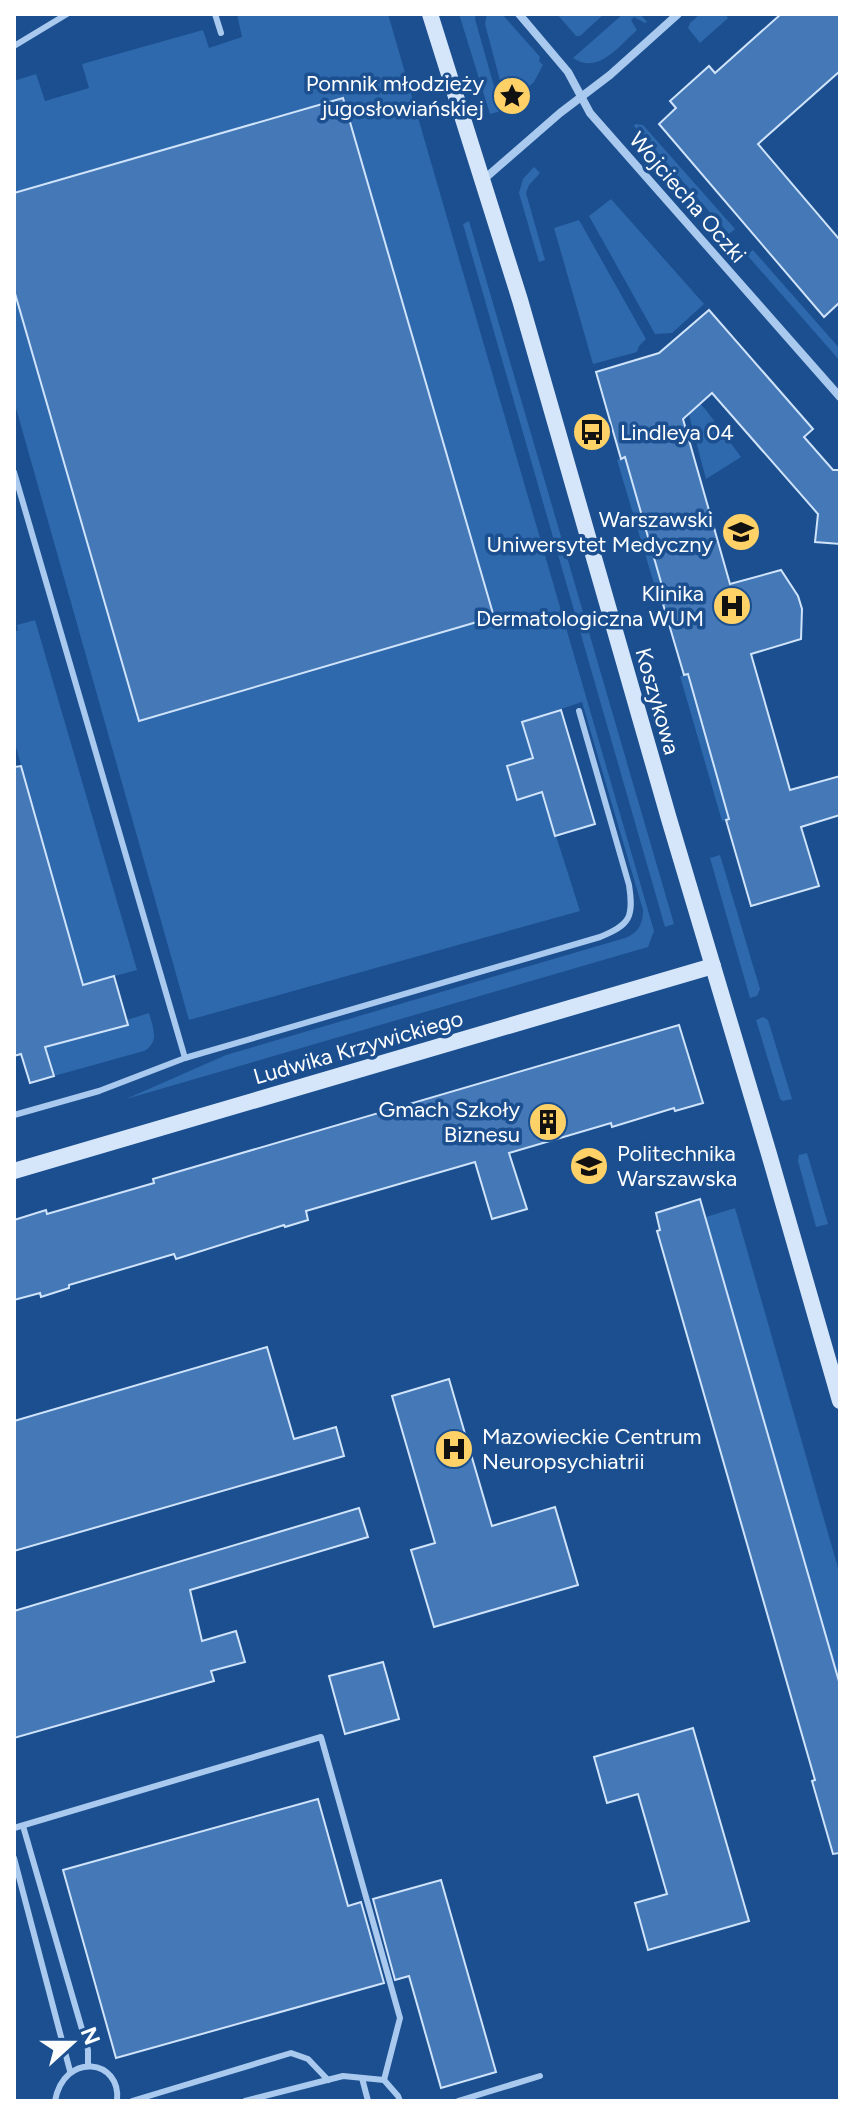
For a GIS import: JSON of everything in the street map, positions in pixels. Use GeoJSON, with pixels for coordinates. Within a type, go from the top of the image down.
{"type":"FeatureCollection","features":[{"type":"Feature","properties":{"kind":"street","name":"Koszykowa"},"geometry":{"type":"LineString","coordinates":[[430,14],[520,300],[840,1401]]}},
{"type":"Feature","properties":{"kind":"street","name":"Wojciecha Oczki"},"geometry":{"type":"LineString","coordinates":[[519,14],[568,72],[590,113],[840,397]]}},
{"type":"Feature","properties":{"kind":"street"},"geometry":{"type":"LineString","coordinates":[[483,180],[678,14]]}},
{"type":"Feature","properties":{"kind":"street","name":"Ludwika Krzywickiego"},"geometry":{"type":"LineString","coordinates":[[14,1171],[713,966]]}},
{"type":"Feature","properties":{"kind":"lane"},"geometry":{"type":"LineString","coordinates":[[14,46],[67,14]]}},
{"type":"Feature","properties":{"kind":"lane"},"geometry":{"type":"LineString","coordinates":[[215,14],[221,33]]}},
{"type":"Feature","properties":{"kind":"lane"},"geometry":{"type":"LineString","coordinates":[[14,472],[185,1058]]}},
{"type":"Feature","properties":{"kind":"lane"},"geometry":{"type":"LineString","coordinates":[[14,1115],[99,1091],[185,1058],[600,937],[623,925],[631,912],[629,885],[579,711]]}},
{"type":"Feature","properties":{"kind":"lane"},"geometry":{"type":"LineString","coordinates":[[14,1828],[321,1737],[400,2018],[384,2080]]}},
{"type":"Feature","properties":{"kind":"lane"},"geometry":{"type":"LineString","coordinates":[[23,1826],[88,2050],[88,2066]]}},
{"type":"Feature","properties":{"kind":"lane"},"geometry":{"type":"LineString","coordinates":[[14,1858],[70,2071]]}},
{"type":"Feature","properties":{"kind":"lane"},"geometry":{"type":"LineString","coordinates":[[132,2101],[291,2053],[308,2059],[328,2080]]}},
{"type":"Feature","properties":{"kind":"lane"},"geometry":{"type":"LineString","coordinates":[[55,2101],[57,2091],[70,2071],[88,2066],[99,2067],[110,2075],[119,2091],[117,2101]]}},
{"type":"Feature","properties":{"kind":"lane"},"geometry":{"type":"LineString","coordinates":[[245,2101],[343,2076],[384,2080],[400,2101]]}},
{"type":"Feature","properties":{"kind":"lane"},"geometry":{"type":"LineString","coordinates":[[458,2101],[540,2076]]}},
{"type":"Feature","properties":{"kind":"lane"},"geometry":{"type":"LineString","coordinates":[[362,2078],[368,2101]]}},
{"type":"Feature","properties":{"kind":"shaded area"},"geometry":{"type":"Polygon","coordinates":[[[237,14],[388,14],[654,931],[648,947],[126,1099],[226,1055],[625,938],[636,931],[643,915],[582,702],[522,722],[533,758],[507,766],[517,799],[542,792],[580,911],[189,1020],[14,401],[14,290],[139,720],[493,617],[343,98],[14,193],[14,81],[36,74],[45,101],[89,88],[82,64],[203,30],[209,48],[242,37],[237,14]]]}},
{"type":"Feature","properties":{"kind":"shaded area"},"geometry":{"type":"Polygon","coordinates":[[[459,14],[476,14],[501,111],[490,114],[459,14]]]}},
{"type":"Feature","properties":{"kind":"shaded area"},"geometry":{"type":"Polygon","coordinates":[[[487,14],[502,14],[540,57],[543,65],[534,82],[507,107],[485,24],[487,14]]]}},
{"type":"Feature","properties":{"kind":"shaded area"},"geometry":{"type":"Polygon","coordinates":[[[557,14],[604,14],[580,36],[576,36],[557,14]]]}},
{"type":"Feature","properties":{"kind":"shaded area"},"geometry":{"type":"Polygon","coordinates":[[[623,14],[640,14],[647,22],[634,17],[631,20],[637,30],[599,61],[582,62],[573,58],[623,14]]]}},
{"type":"Feature","properties":{"kind":"shaded area"},"geometry":{"type":"Polygon","coordinates":[[[700,14],[725,14],[728,18],[700,43],[688,28],[700,14]]]}},
{"type":"Feature","properties":{"kind":"shaded area"},"geometry":{"type":"Polygon","coordinates":[[[635,124],[643,125],[735,229],[729,234],[635,124]]]}},
{"type":"Feature","properties":{"kind":"shaded area"},"geometry":{"type":"Polygon","coordinates":[[[534,167],[540,173],[526,193],[545,260],[539,262],[519,193],[523,179],[534,167]]]}},
{"type":"Feature","properties":{"kind":"shaded area"},"geometry":{"type":"Polygon","coordinates":[[[611,199],[704,304],[672,333],[655,334],[589,216],[611,199]]]}},
{"type":"Feature","properties":{"kind":"shaded area"},"geometry":{"type":"Polygon","coordinates":[[[579,220],[646,339],[637,352],[593,364],[554,228],[579,220]]]}},
{"type":"Feature","properties":{"kind":"shaded area"},"geometry":{"type":"Polygon","coordinates":[[[469,221],[674,924],[665,927],[463,224],[469,221]]]}},
{"type":"Feature","properties":{"kind":"shaded area"},"geometry":{"type":"Polygon","coordinates":[[[753,250],[840,349],[840,361],[747,255],[753,250]]]}},
{"type":"Feature","properties":{"kind":"shaded area"},"geometry":{"type":"Polygon","coordinates":[[[689,392],[741,457],[706,479],[684,396],[689,392]]]}},
{"type":"Feature","properties":{"kind":"shaded area"},"geometry":{"type":"Polygon","coordinates":[[[625,457],[667,603],[660,604],[617,460],[625,457]]]}},
{"type":"Feature","properties":{"kind":"shaded area"},"geometry":{"type":"Polygon","coordinates":[[[35,620],[137,970],[90,983],[128,1025],[127,1020],[149,1013],[154,1034],[152,1043],[144,1051],[54,1076],[45,1047],[96,1031],[14,740],[14,632],[18,630],[17,625],[35,620]]]}},
{"type":"Feature","properties":{"kind":"shaded area"},"geometry":{"type":"Polygon","coordinates":[[[688,675],[729,819],[722,821],[680,676],[688,675]]]}},
{"type":"Feature","properties":{"kind":"shaded area"},"geometry":{"type":"Polygon","coordinates":[[[720,855],[760,989],[757,996],[750,998],[710,858],[720,855]]]}},
{"type":"Feature","properties":{"kind":"shaded area"},"geometry":{"type":"Polygon","coordinates":[[[763,1017],[768,1020],[792,1099],[780,1099],[756,1020],[763,1017]]]}},
{"type":"Feature","properties":{"kind":"shaded area"},"geometry":{"type":"Polygon","coordinates":[[[807,1153],[828,1224],[816,1227],[798,1161],[799,1155],[807,1153]]]}},
{"type":"Feature","properties":{"kind":"shaded area"},"geometry":{"type":"Polygon","coordinates":[[[735,1208],[840,1575],[840,1685],[706,1217],[735,1208]]]}},
{"type":"Feature","properties":{"kind":"building"},"geometry":{"type":"Polygon","coordinates":[[[781,14],[840,14],[840,71],[758,144],[840,240],[840,302],[824,317],[659,124],[676,108],[670,101],[709,66],[715,73],[781,14]]]}},
{"type":"Feature","properties":{"kind":"building"},"geometry":{"type":"Polygon","coordinates":[[[343,98],[494,617],[139,721],[14,290],[14,193],[343,98]]]}},
{"type":"Feature","properties":{"kind":"building","name":"Klinika Dermatologiczna WUM"},"geometry":{"type":"Polygon","coordinates":[[[709,310],[813,429],[804,437],[833,470],[840,470],[840,544],[815,542],[818,514],[712,393],[683,419],[730,584],[781,570],[798,596],[802,609],[801,639],[751,654],[790,790],[840,776],[840,815],[801,827],[819,886],[751,906],[688,674],[684,675],[625,457],[621,459],[596,372],[659,353],[709,310]]]}},
{"type":"Feature","properties":{"kind":"building"},"geometry":{"type":"Polygon","coordinates":[[[561,710],[595,824],[555,836],[542,792],[517,800],[507,766],[533,758],[522,722],[561,710]]]}},
{"type":"Feature","properties":{"kind":"building"},"geometry":{"type":"Polygon","coordinates":[[[21,766],[83,985],[114,976],[128,1025],[45,1047],[54,1076],[30,1083],[21,1054],[14,1056],[14,767],[21,766]]]}},
{"type":"Feature","properties":{"kind":"building"},"geometry":{"type":"Polygon","coordinates":[[[679,1025],[703,1103],[675,1111],[674,1108],[612,1127],[611,1123],[509,1153],[527,1209],[492,1219],[475,1162],[306,1211],[308,1220],[285,1227],[176,1259],[174,1254],[69,1285],[69,1288],[41,1297],[40,1293],[14,1300],[14,1220],[46,1210],[47,1214],[154,1183],[153,1179],[679,1025]]]}},
{"type":"Feature","properties":{"kind":"building"},"geometry":{"type":"Polygon","coordinates":[[[700,1199],[840,1685],[840,1853],[833,1854],[812,1781],[815,1780],[657,1231],[660,1230],[656,1213],[700,1199]]]}},
{"type":"Feature","properties":{"kind":"building"},"geometry":{"type":"Polygon","coordinates":[[[267,1347],[294,1439],[336,1427],[344,1456],[14,1551],[14,1421],[267,1347]]]}},
{"type":"Feature","properties":{"kind":"building"},"geometry":{"type":"Polygon","coordinates":[[[449,1379],[492,1526],[555,1507],[578,1585],[434,1627],[411,1550],[435,1543],[392,1396],[449,1379]]]}},
{"type":"Feature","properties":{"kind":"building"},"geometry":{"type":"Polygon","coordinates":[[[359,1508],[368,1537],[190,1590],[202,1641],[236,1631],[245,1662],[211,1671],[214,1681],[14,1738],[14,1611],[359,1508]]]}},
{"type":"Feature","properties":{"kind":"building"},"geometry":{"type":"Polygon","coordinates":[[[383,1662],[399,1719],[345,1734],[329,1676],[383,1662]]]}},
{"type":"Feature","properties":{"kind":"building"},"geometry":{"type":"Polygon","coordinates":[[[693,1728],[749,1921],[648,1950],[635,1903],[667,1894],[638,1794],[607,1803],[594,1757],[693,1728]]]}},
{"type":"Feature","properties":{"kind":"building"},"geometry":{"type":"Polygon","coordinates":[[[318,1799],[348,1906],[361,1902],[384,1983],[116,2058],[63,1870],[318,1799]]]}},
{"type":"Feature","properties":{"kind":"building"},"geometry":{"type":"Polygon","coordinates":[[[441,1880],[496,2072],[441,2088],[409,1976],[395,1980],[373,1899],[441,1880]]]}},
{"type":"Feature","properties":{"kind":"place","name":"Pomnik młodzieży jugosłowiańskiej"},"geometry":{"type":"Point","coordinates":[512,96]}},
{"type":"Feature","properties":{"kind":"place","name":"Lindleya 04"},"geometry":{"type":"Point","coordinates":[592,432]}},
{"type":"Feature","properties":{"kind":"place","name":"Warszawski Uniwersytet Medyczny"},"geometry":{"type":"Point","coordinates":[741,532]}},
{"type":"Feature","properties":{"kind":"place","name":"Klinika Dermatologiczna WUM"},"geometry":{"type":"Point","coordinates":[732,606]}},
{"type":"Feature","properties":{"kind":"place","name":"Gmach Szkoły Biznesu"},"geometry":{"type":"Point","coordinates":[548,1122]}},
{"type":"Feature","properties":{"kind":"place","name":"Politechnika Warszawska"},"geometry":{"type":"Point","coordinates":[589,1166]}},
{"type":"Feature","properties":{"kind":"place","name":"Mazowieckie Centrum Neuropsychiatrii"},"geometry":{"type":"Point","coordinates":[454,1449]}}]}
